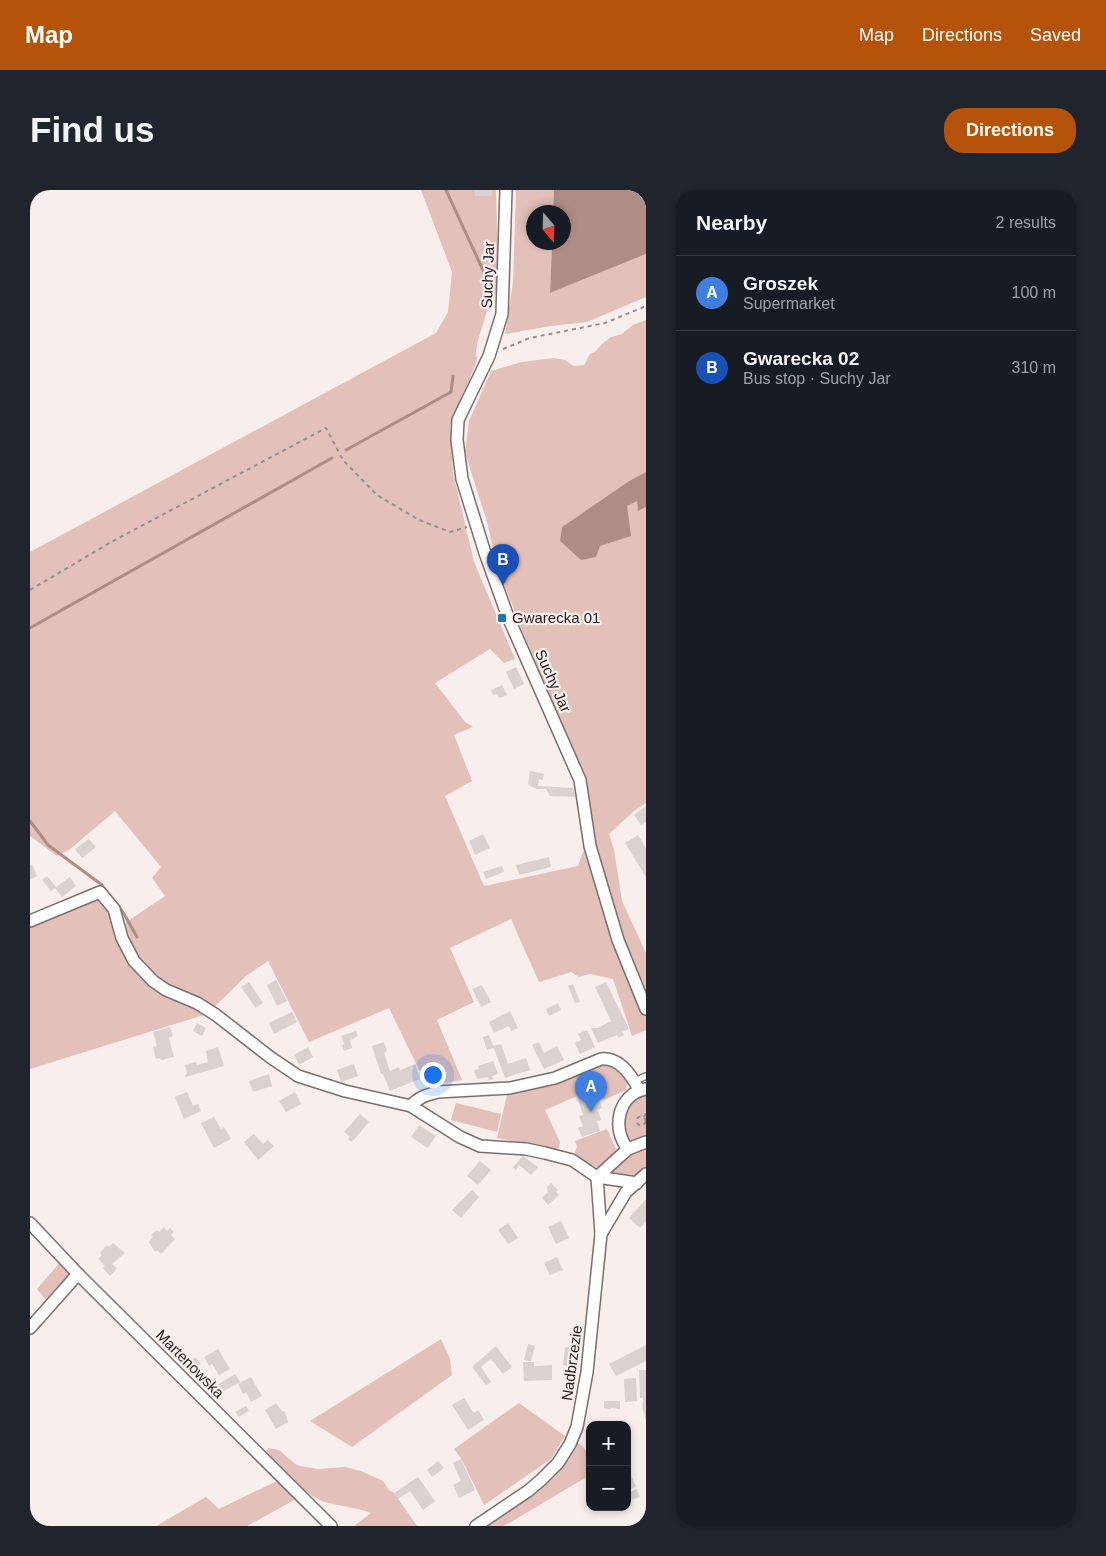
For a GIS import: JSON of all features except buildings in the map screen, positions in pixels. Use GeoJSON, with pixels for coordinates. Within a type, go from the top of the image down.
{"type":"FeatureCollection","features":[{"type":"Feature","properties":{"kind":"street","name":"Suchy Jar"},"geometry":{"type":"LineString","coordinates":[[506,190],[502,314],[489,356],[458,420],[457,440],[462,479],[485,553],[508,617],[580,780],[593,856],[618,940],[646,1009]]}},
{"type":"Feature","properties":{"kind":"street"},"geometry":{"type":"LineString","coordinates":[[30,921],[100,892],[114,910],[122,938],[134,962],[153,981],[166,990],[197,1003],[216,1015],[298,1076],[345,1091],[411,1106],[460,1137],[480,1146],[545,1152],[572,1160],[597,1177],[637,1183]]}},
{"type":"Feature","properties":{"kind":"street"},"geometry":{"type":"LineString","coordinates":[[411,1106],[415,1101],[429,1094],[510,1088],[555,1078],[608,1058],[614,1060],[628,1072],[640,1087],[627,1099],[620,1111],[620,1130],[624,1144],[628,1148]]}},
{"type":"Feature","properties":{"kind":"street"},"geometry":{"type":"LineString","coordinates":[[597,1177],[628,1148],[646,1142]]}},
{"type":"Feature","properties":{"kind":"street","name":"Nadbrzezie"},"geometry":{"type":"LineString","coordinates":[[476,1526],[528,1491],[551,1471],[566,1453],[574,1435],[587,1372],[601,1234],[626,1192],[646,1174]]}},
{"type":"Feature","properties":{"kind":"street"},"geometry":{"type":"LineString","coordinates":[[597,1177],[601,1234]]}},
{"type":"Feature","properties":{"kind":"street","name":"Martenowska"},"geometry":{"type":"LineString","coordinates":[[30,1222],[78,1274],[331,1526]]}},
{"type":"Feature","properties":{"kind":"street"},"geometry":{"type":"LineString","coordinates":[[30,1328],[78,1274]]}},
{"type":"Feature","properties":{"kind":"lane"},"geometry":{"type":"LineString","coordinates":[[640,1087],[646,1076]]}},
{"type":"Feature","properties":{"kind":"path"},"geometry":{"type":"LineString","coordinates":[[512,344],[530,338],[605,323],[646,306]]}},
{"type":"Feature","properties":{"kind":"path"},"geometry":{"type":"LineString","coordinates":[[30,590],[113,541],[326,428],[342,460],[377,495],[420,520],[450,532],[476,524]]}},
{"type":"Feature","properties":{"kind":"path"},"geometry":{"type":"LineString","coordinates":[[644,1117],[640,1117],[637,1122],[640,1125],[646,1124],[644,1117],[646,1112]]}},
{"type":"Feature","properties":{"kind":"shaded area"},"geometry":{"type":"Polygon","coordinates":[[[421,190],[496,190],[499,291],[491,298],[478,340],[477,361],[450,426],[453,473],[474,562],[515,659],[504,663],[490,649],[435,683],[465,722],[473,727],[454,735],[472,781],[445,796],[484,886],[578,866],[589,835],[591,813],[580,769],[523,633],[497,565],[487,522],[465,452],[469,421],[491,371],[522,362],[554,358],[565,360],[574,366],[584,365],[590,354],[595,352],[611,337],[622,334],[633,325],[646,320],[646,472],[629,481],[562,527],[600,546],[627,506],[637,500],[638,511],[646,507],[646,803],[634,811],[609,834],[614,850],[622,901],[646,953],[646,1030],[632,1036],[613,979],[590,974],[579,977],[571,972],[539,982],[511,919],[450,948],[474,1002],[437,1020],[462,1080],[427,1086],[389,1008],[309,1042],[268,961],[246,976],[207,1014],[30,1069],[30,924],[98,895],[109,911],[135,970],[166,997],[178,998],[136,960],[122,925],[165,896],[152,878],[161,867],[115,811],[69,850],[57,856],[30,836],[30,552],[436,333],[448,312],[452,272],[421,190]]]}},
{"type":"Feature","properties":{"kind":"shaded area"},"geometry":{"type":"Polygon","coordinates":[[[516,190],[554,190],[553,205],[526,205],[526,250],[552,250],[550,293],[646,254],[646,297],[587,322],[505,334],[513,282],[516,190]]]}},
{"type":"Feature","properties":{"kind":"shaded area"},"geometry":{"type":"Polygon","coordinates":[[[554,190],[646,190],[646,254],[550,293],[552,250],[571,250],[571,205],[553,205],[554,190]]]}},
{"type":"Feature","properties":{"kind":"shaded area"},"geometry":{"type":"Polygon","coordinates":[[[646,472],[646,507],[638,511],[637,501],[627,506],[631,536],[600,546],[596,557],[581,560],[560,541],[562,527],[629,481],[646,472]]]}},
{"type":"Feature","properties":{"kind":"shaded area"},"geometry":{"type":"Polygon","coordinates":[[[604,1062],[616,1065],[628,1077],[626,1090],[604,1100],[598,1087],[545,1110],[560,1142],[559,1148],[553,1151],[535,1148],[535,1145],[497,1138],[507,1095],[522,1092],[523,1089],[604,1062]]]}},
{"type":"Feature","properties":{"kind":"shaded area"},"geometry":{"type":"Polygon","coordinates":[[[646,1095],[646,1138],[632,1142],[626,1136],[623,1119],[632,1102],[646,1095]]]}},
{"type":"Feature","properties":{"kind":"shaded area"},"geometry":{"type":"Polygon","coordinates":[[[456,1103],[501,1114],[497,1132],[451,1120],[456,1103]]]}},
{"type":"Feature","properties":{"kind":"shaded area"},"geometry":{"type":"Polygon","coordinates":[[[607,1129],[618,1153],[598,1167],[581,1161],[575,1153],[577,1146],[575,1141],[607,1129]]]}},
{"type":"Feature","properties":{"kind":"shaded area"},"geometry":{"type":"Polygon","coordinates":[[[646,1145],[646,1167],[638,1175],[613,1172],[612,1168],[626,1155],[646,1145]]]}},
{"type":"Feature","properties":{"kind":"shaded area"},"geometry":{"type":"Polygon","coordinates":[[[62,1260],[73,1271],[48,1302],[37,1289],[62,1260]]]}},
{"type":"Feature","properties":{"kind":"shaded area"},"geometry":{"type":"Polygon","coordinates":[[[441,1339],[450,1359],[452,1375],[352,1447],[310,1421],[441,1339]]]}},
{"type":"Feature","properties":{"kind":"shaded area"},"geometry":{"type":"Polygon","coordinates":[[[519,1403],[565,1436],[551,1459],[484,1505],[461,1458],[454,1449],[519,1403]]]}},
{"type":"Feature","properties":{"kind":"shaded area"},"geometry":{"type":"Polygon","coordinates":[[[578,1443],[582,1446],[586,1451],[586,1477],[504,1526],[486,1526],[555,1477],[578,1443]]]}},
{"type":"Feature","properties":{"kind":"shaded area"},"geometry":{"type":"Polygon","coordinates":[[[268,1448],[279,1450],[300,1466],[318,1469],[345,1467],[361,1471],[383,1481],[389,1490],[394,1493],[417,1526],[354,1526],[371,1513],[328,1503],[316,1498],[293,1480],[266,1453],[268,1448]]]}},
{"type":"Feature","properties":{"kind":"shaded area"},"geometry":{"type":"Polygon","coordinates":[[[279,1480],[298,1498],[247,1526],[156,1526],[206,1497],[219,1509],[279,1480]]]}},
{"type":"Feature","properties":{"kind":"waterway"},"geometry":{"type":"LineString","coordinates":[[446,190],[488,281]]}},
{"type":"Feature","properties":{"kind":"waterway"},"geometry":{"type":"LineString","coordinates":[[346,450],[451,392],[453,376]]}},
{"type":"Feature","properties":{"kind":"waterway"},"geometry":{"type":"LineString","coordinates":[[30,628],[332,458]]}},
{"type":"Feature","properties":{"kind":"waterway"},"geometry":{"type":"LineString","coordinates":[[30,821],[48,845],[102,885],[106,891]]}},
{"type":"Feature","properties":{"kind":"waterway"},"geometry":{"type":"LineString","coordinates":[[118,905],[137,937]]}},
{"type":"Feature","properties":{"kind":"place","name":"Gwarecka 02"},"geometry":{"type":"Point","coordinates":[503,585]}},
{"type":"Feature","properties":{"kind":"place","name":"Gwarecka 01"},"geometry":{"type":"Point","coordinates":[502,618]}},
{"type":"Feature","properties":{"kind":"place","name":"Groszek"},"geometry":{"type":"Point","coordinates":[591,1112]}}]}
